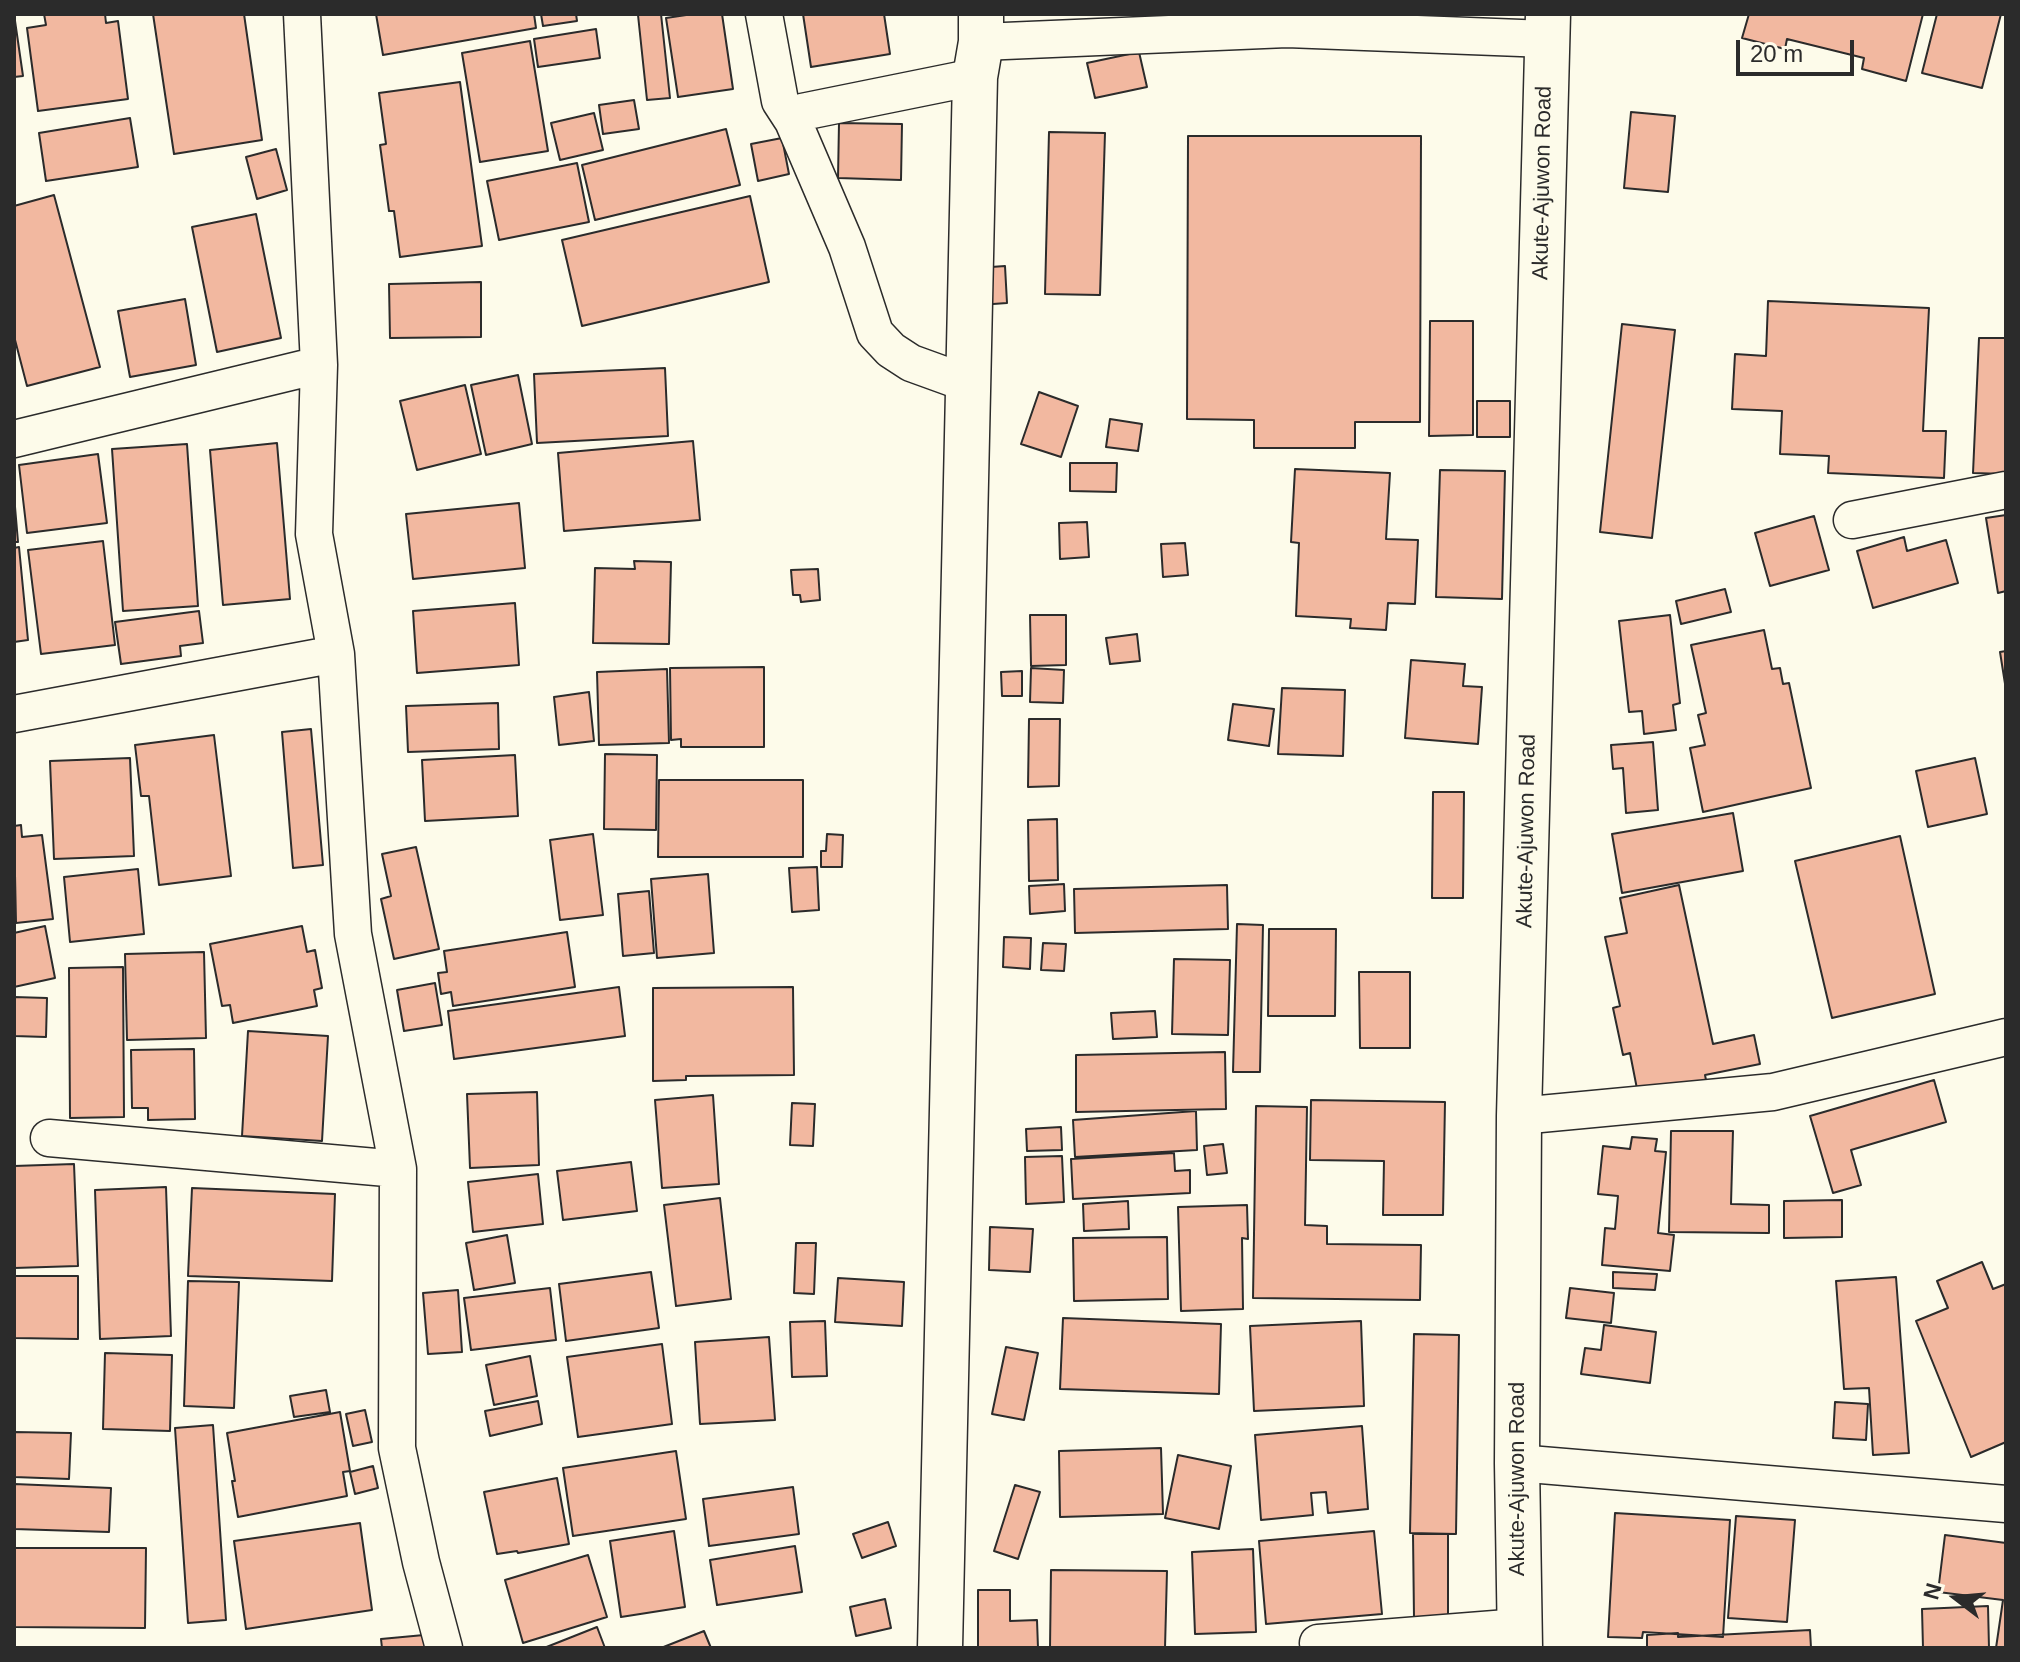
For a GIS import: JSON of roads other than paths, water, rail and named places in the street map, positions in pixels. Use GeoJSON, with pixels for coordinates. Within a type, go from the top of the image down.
{"type":"FeatureCollection","features":[{"type":"Feature","properties":{"kind":"main road","name":"Akute-Ajuwon Road"},"geometry":{"type":"LineString","coordinates":[[1520,1637],[1517,1463],[1519,1116],[1547,26]]}},
{"type":"Feature","properties":{"kind":"main road"},"geometry":{"type":"LineString","coordinates":[[940,1648],[979,44]]}},
{"type":"Feature","properties":{"kind":"street"},"geometry":{"type":"LineString","coordinates":[[302,14],[319,365],[314,534],[336,654],[353,934],[398,1169],[397,1448],[421,1562],[444,1648]]}},
{"type":"Feature","properties":{"kind":"street"},"geometry":{"type":"LineString","coordinates":[[764,14],[780,101],[793,121],[847,247],[875,333],[891,350],[911,363],[969,384]]}},
{"type":"Feature","properties":{"kind":"street"},"geometry":{"type":"LineString","coordinates":[[793,121],[802,112],[979,44],[1287,29],[1547,26]]}},
{"type":"Feature","properties":{"kind":"street"},"geometry":{"type":"LineString","coordinates":[[14,439],[319,365]]}},
{"type":"Feature","properties":{"kind":"street"},"geometry":{"type":"LineString","coordinates":[[1852,520],[2006,490]]}},
{"type":"Feature","properties":{"kind":"street"},"geometry":{"type":"LineString","coordinates":[[14,714],[336,654]]}},
{"type":"Feature","properties":{"kind":"street"},"geometry":{"type":"LineString","coordinates":[[1519,1116],[1773,1092],[2006,1037]]}},
{"type":"Feature","properties":{"kind":"street"},"geometry":{"type":"LineString","coordinates":[[49,1138],[398,1169]]}},
{"type":"Feature","properties":{"kind":"street"},"geometry":{"type":"LineString","coordinates":[[1517,1463],[2006,1504]]}},
{"type":"Feature","properties":{"kind":"street"},"geometry":{"type":"LineString","coordinates":[[1318,1643],[1520,1637]]}}]}
